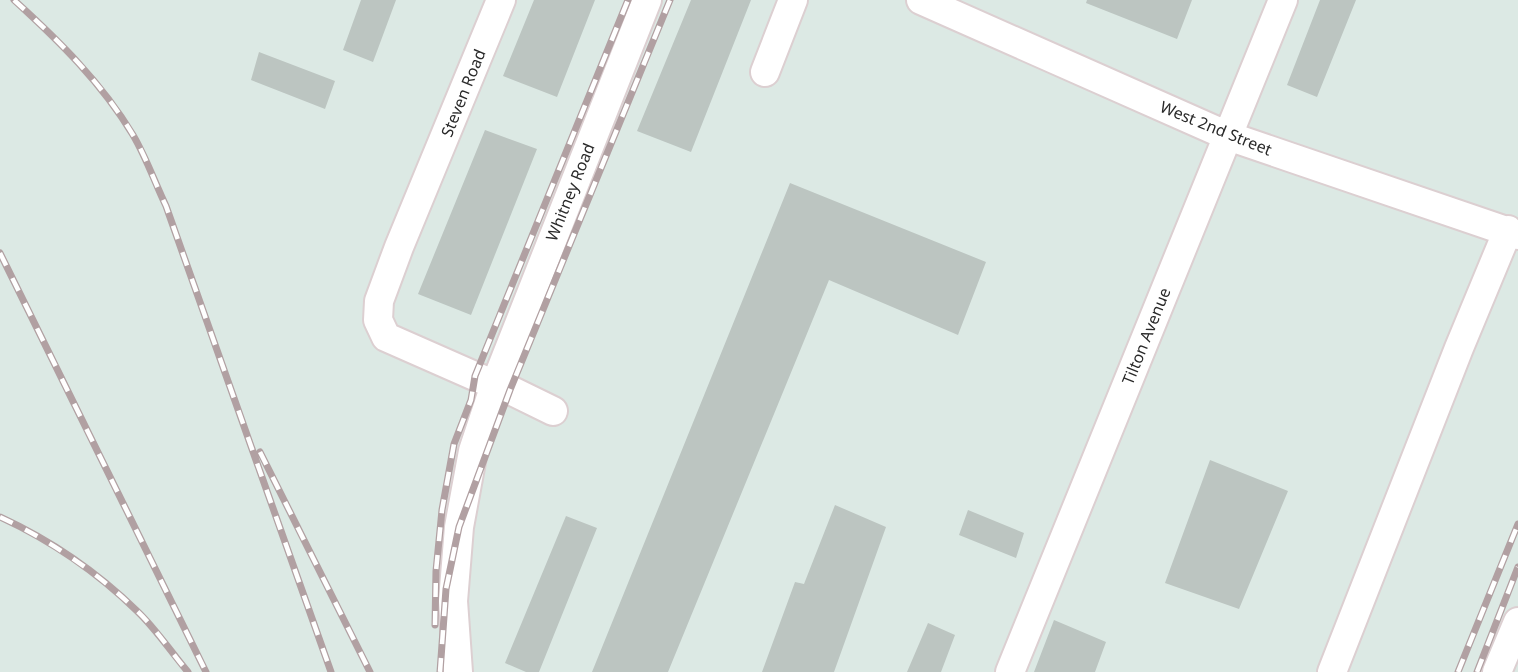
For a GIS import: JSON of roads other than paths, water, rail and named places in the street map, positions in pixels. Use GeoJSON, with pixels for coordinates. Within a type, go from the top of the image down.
{"type":"FeatureCollection","features":[{"type":"Feature","properties":{"kind":"street","name":"Steven Road"},"geometry":{"type":"LineString","coordinates":[[495,385],[386,337],[378,320],[380,301],[424,186],[501,0]]}},
{"type":"Feature","properties":{"kind":"street","name":"Whitney Road"},"geometry":{"type":"LineString","coordinates":[[458,672],[453,601],[459,527],[473,451],[495,385],[647,0]]}},
{"type":"Feature","properties":{"kind":"street"},"geometry":{"type":"LineString","coordinates":[[765,72],[793,0]]}},
{"type":"Feature","properties":{"kind":"street","name":"West 2nd Street"},"geometry":{"type":"LineString","coordinates":[[921,0],[1228,136],[1513,232]]}},
{"type":"Feature","properties":{"kind":"street","name":"Tilton Avenue"},"geometry":{"type":"LineString","coordinates":[[1010,672],[1283,0]]}},
{"type":"Feature","properties":{"kind":"street"},"geometry":{"type":"LineString","coordinates":[[1332,672],[1459,348],[1513,232]]}},
{"type":"Feature","properties":{"kind":"street"},"geometry":{"type":"LineString","coordinates":[[495,385],[553,411]]}},
{"type":"Feature","properties":{"kind":"street"},"geometry":{"type":"LineString","coordinates":[[1497,672],[1518,622]]}},
{"type":"Feature","properties":{"kind":"railway"},"geometry":{"type":"LineString","coordinates":[[14,0],[63,47],[93,80],[121,116],[142,152],[166,206],[331,672]]}},
{"type":"Feature","properties":{"kind":"railway"},"geometry":{"type":"LineString","coordinates":[[435,625],[436,571],[442,510],[454,444],[471,400],[475,376],[628,0]]}},
{"type":"Feature","properties":{"kind":"railway"},"geometry":{"type":"LineString","coordinates":[[440,672],[446,589],[459,527],[510,390],[670,0]]}},
{"type":"Feature","properties":{"kind":"railway"},"geometry":{"type":"LineString","coordinates":[[0,253],[206,672]]}},
{"type":"Feature","properties":{"kind":"railway"},"geometry":{"type":"LineString","coordinates":[[260,452],[370,672]]}},
{"type":"Feature","properties":{"kind":"railway"},"geometry":{"type":"LineString","coordinates":[[0,517],[55,547],[122,597],[144,618],[188,672]]}},
{"type":"Feature","properties":{"kind":"railway"},"geometry":{"type":"LineString","coordinates":[[1458,672],[1518,524]]}},
{"type":"Feature","properties":{"kind":"railway"},"geometry":{"type":"LineString","coordinates":[[1477,672],[1518,567]]}}]}
